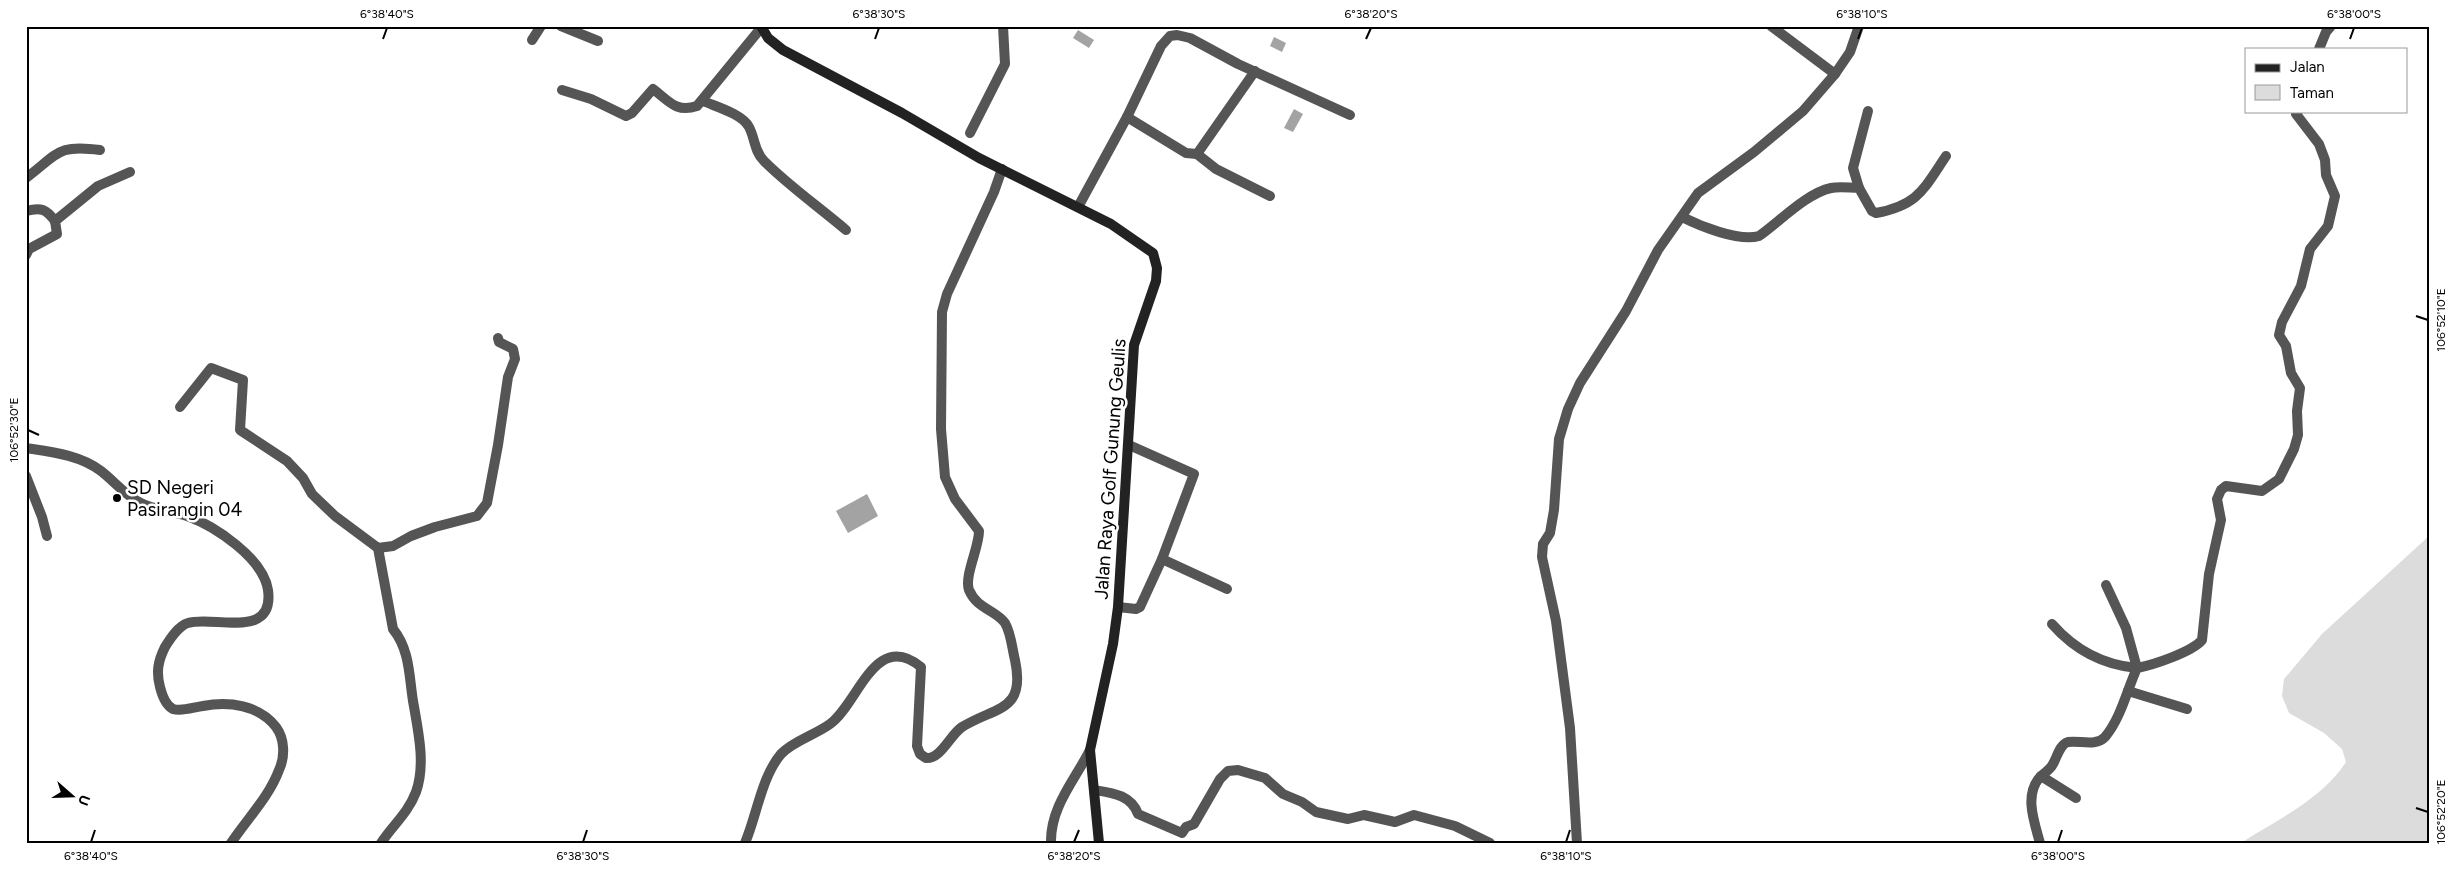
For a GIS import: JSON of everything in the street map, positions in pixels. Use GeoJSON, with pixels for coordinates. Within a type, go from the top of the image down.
{"type":"FeatureCollection","features":[{"type":"Feature","properties":{"kind":"main road","name":"Jalan Raya Golf Gunung Geulis"},"geometry":{"type":"LineString","coordinates":[[761,27],[768,38],[783,50],[1002,169],[1078,207],[1136,239],[1153,253],[1156,262],[1154,288],[1134,345],[1118,607],[1113,644],[1090,750],[1099,843]]}},
{"type":"Feature","properties":{"kind":"street"},"geometry":{"type":"LineString","coordinates":[[532,40],[541,26]]}},
{"type":"Feature","properties":{"kind":"street"},"geometry":{"type":"LineString","coordinates":[[561,26],[598,41]]}},
{"type":"Feature","properties":{"kind":"street"},"geometry":{"type":"LineString","coordinates":[[970,133],[1006,64],[1003,26]]}},
{"type":"Feature","properties":{"kind":"street"},"geometry":{"type":"LineString","coordinates":[[1771,26],[1835,74]]}},
{"type":"Feature","properties":{"kind":"street"},"geometry":{"type":"LineString","coordinates":[[1577,843],[1570,728],[1556,621],[1543,565],[1543,544],[1550,533],[1554,510],[1559,439],[1568,409],[1577,388],[1626,312],[1658,250],[1698,193],[1794,119],[1835,74],[1850,52],[1859,26]]}},
{"type":"Feature","properties":{"kind":"street"},"geometry":{"type":"LineString","coordinates":[[2319,48],[2326,32],[2332,26]]}},
{"type":"Feature","properties":{"kind":"street"},"geometry":{"type":"LineString","coordinates":[[562,90],[591,99],[626,116],[632,113],[653,89],[678,108],[686,110],[698,106],[703,101],[761,27]]}},
{"type":"Feature","properties":{"kind":"street"},"geometry":{"type":"LineString","coordinates":[[1078,207],[1128,118],[1161,46],[1170,36],[1177,35],[1190,38],[1254,71],[1350,115]]}},
{"type":"Feature","properties":{"kind":"street"},"geometry":{"type":"LineString","coordinates":[[1197,154],[1254,71]]}},
{"type":"Feature","properties":{"kind":"street"},"geometry":{"type":"LineString","coordinates":[[703,101],[741,119],[748,125],[752,140],[762,160],[846,230]]}},
{"type":"Feature","properties":{"kind":"street"},"geometry":{"type":"LineString","coordinates":[[1868,111],[1853,168],[1859,188],[1872,211],[1876,213],[1905,206],[1919,196],[1946,156]]}},
{"type":"Feature","properties":{"kind":"street"},"geometry":{"type":"LineString","coordinates":[[2052,624],[2065,639],[2084,652],[2137,668],[2152,666],[2196,647],[2202,640],[2209,574],[2221,520],[2217,499],[2226,486],[2254,491],[2268,487],[2279,479],[2294,449],[2298,435],[2297,411],[2300,388],[2291,373],[2286,346],[2279,335],[2282,322],[2301,286],[2310,249],[2328,226],[2335,196],[2326,175],[2325,160],[2319,144],[2299,120],[2296,114],[2297,112]]}},
{"type":"Feature","properties":{"kind":"street"},"geometry":{"type":"LineString","coordinates":[[1128,118],[1186,153],[1197,154],[1216,169],[1270,196]]}},
{"type":"Feature","properties":{"kind":"street"},"geometry":{"type":"LineString","coordinates":[[26,178],[66,149],[79,147],[100,150]]}},
{"type":"Feature","properties":{"kind":"street"},"geometry":{"type":"LineString","coordinates":[[745,843],[770,772],[781,754],[843,712],[865,677],[885,659],[911,658],[921,667],[917,746],[920,754],[926,758],[936,755],[962,727],[1001,709],[1012,698],[1018,685],[1011,641],[1004,622],[978,604],[969,590],[968,578],[979,531],[948,486],[941,429],[944,302],[994,192],[1002,169]]}},
{"type":"Feature","properties":{"kind":"street"},"geometry":{"type":"LineString","coordinates":[[55,221],[98,186],[130,172]]}},
{"type":"Feature","properties":{"kind":"street"},"geometry":{"type":"LineString","coordinates":[[1682,218],[1726,233],[1751,238],[1759,236],[1804,202],[1824,191],[1838,187],[1859,188]]}},
{"type":"Feature","properties":{"kind":"street"},"geometry":{"type":"LineString","coordinates":[[26,210],[42,208],[48,211],[55,221],[57,234],[32,246],[26,255]]}},
{"type":"Feature","properties":{"kind":"street"},"geometry":{"type":"LineString","coordinates":[[378,548],[393,546],[411,536],[435,527],[476,516],[487,503],[508,377],[515,359],[513,349],[499,342],[498,338]]}},
{"type":"Feature","properties":{"kind":"street"},"geometry":{"type":"LineString","coordinates":[[180,407],[211,368],[243,380],[240,430],[287,461],[304,478],[312,494],[335,516],[378,548],[393,628],[399,637],[411,678],[419,730],[420,762],[420,778],[410,807],[381,843]]}},
{"type":"Feature","properties":{"kind":"street"},"geometry":{"type":"LineString","coordinates":[[1118,607],[1136,609],[1140,607],[1162,559],[1194,474],[1129,445]]}},
{"type":"Feature","properties":{"kind":"street"},"geometry":{"type":"LineString","coordinates":[[26,449],[88,462],[140,503],[186,516],[207,526],[248,556],[266,582],[268,601],[260,616],[252,621],[240,623],[196,621],[186,623],[170,638],[158,662],[160,687],[169,707],[181,710],[218,704],[240,706],[262,714],[278,730],[283,752],[278,772],[266,795],[231,843]]}},
{"type":"Feature","properties":{"kind":"street"},"geometry":{"type":"LineString","coordinates":[[26,476],[42,517],[47,536]]}},
{"type":"Feature","properties":{"kind":"street"},"geometry":{"type":"LineString","coordinates":[[1162,559],[1227,589]]}},
{"type":"Feature","properties":{"kind":"street"},"geometry":{"type":"LineString","coordinates":[[2040,843],[2030,798],[2032,790],[2041,776],[2050,771],[2063,744],[2069,742],[2096,743],[2104,738],[2128,691],[2137,668],[2126,628],[2106,585]]}},
{"type":"Feature","properties":{"kind":"street"},"geometry":{"type":"LineString","coordinates":[[2128,691],[2187,709]]}},
{"type":"Feature","properties":{"kind":"street"},"geometry":{"type":"LineString","coordinates":[[1050,843],[1059,803],[1090,750]]}},
{"type":"Feature","properties":{"kind":"street"},"geometry":{"type":"LineString","coordinates":[[1094,790],[1129,798],[1138,814],[1182,833],[1186,827],[1194,824],[1220,779],[1228,771],[1238,770],[1266,778],[1283,794],[1302,802],[1316,812],[1348,819],[1364,815],[1395,822],[1414,815],[1455,826],[1490,843]]}},
{"type":"Feature","properties":{"kind":"street"},"geometry":{"type":"LineString","coordinates":[[2041,776],[2076,798]]}},
{"type":"Feature","properties":{"kind":"green space"},"geometry":{"type":"Polygon","coordinates":[[[2429,536],[2429,843],[2241,843],[2312,798],[2325,787],[2346,762],[2342,749],[2324,733],[2289,713],[2282,696],[2284,679],[2322,634],[2429,536]]]}},
{"type":"Feature","properties":{"kind":"shaded area"},"geometry":{"type":"Polygon","coordinates":[[[1078,30],[1094,40],[1089,48],[1073,38],[1078,30]]]}},
{"type":"Feature","properties":{"kind":"shaded area"},"geometry":{"type":"Polygon","coordinates":[[[1274,37],[1286,43],[1282,52],[1270,46],[1274,37]]]}},
{"type":"Feature","properties":{"kind":"shaded area"},"geometry":{"type":"Polygon","coordinates":[[[1294,109],[1303,114],[1293,132],[1284,128],[1294,109]]]}},
{"type":"Feature","properties":{"kind":"shaded area"},"geometry":{"type":"Polygon","coordinates":[[[867,494],[878,516],[848,533],[836,511],[867,494]]]}},
{"type":"Feature","properties":{"kind":"place","name":"SD Negeri Pasirangin 04"},"geometry":{"type":"Point","coordinates":[117,498]}}]}
